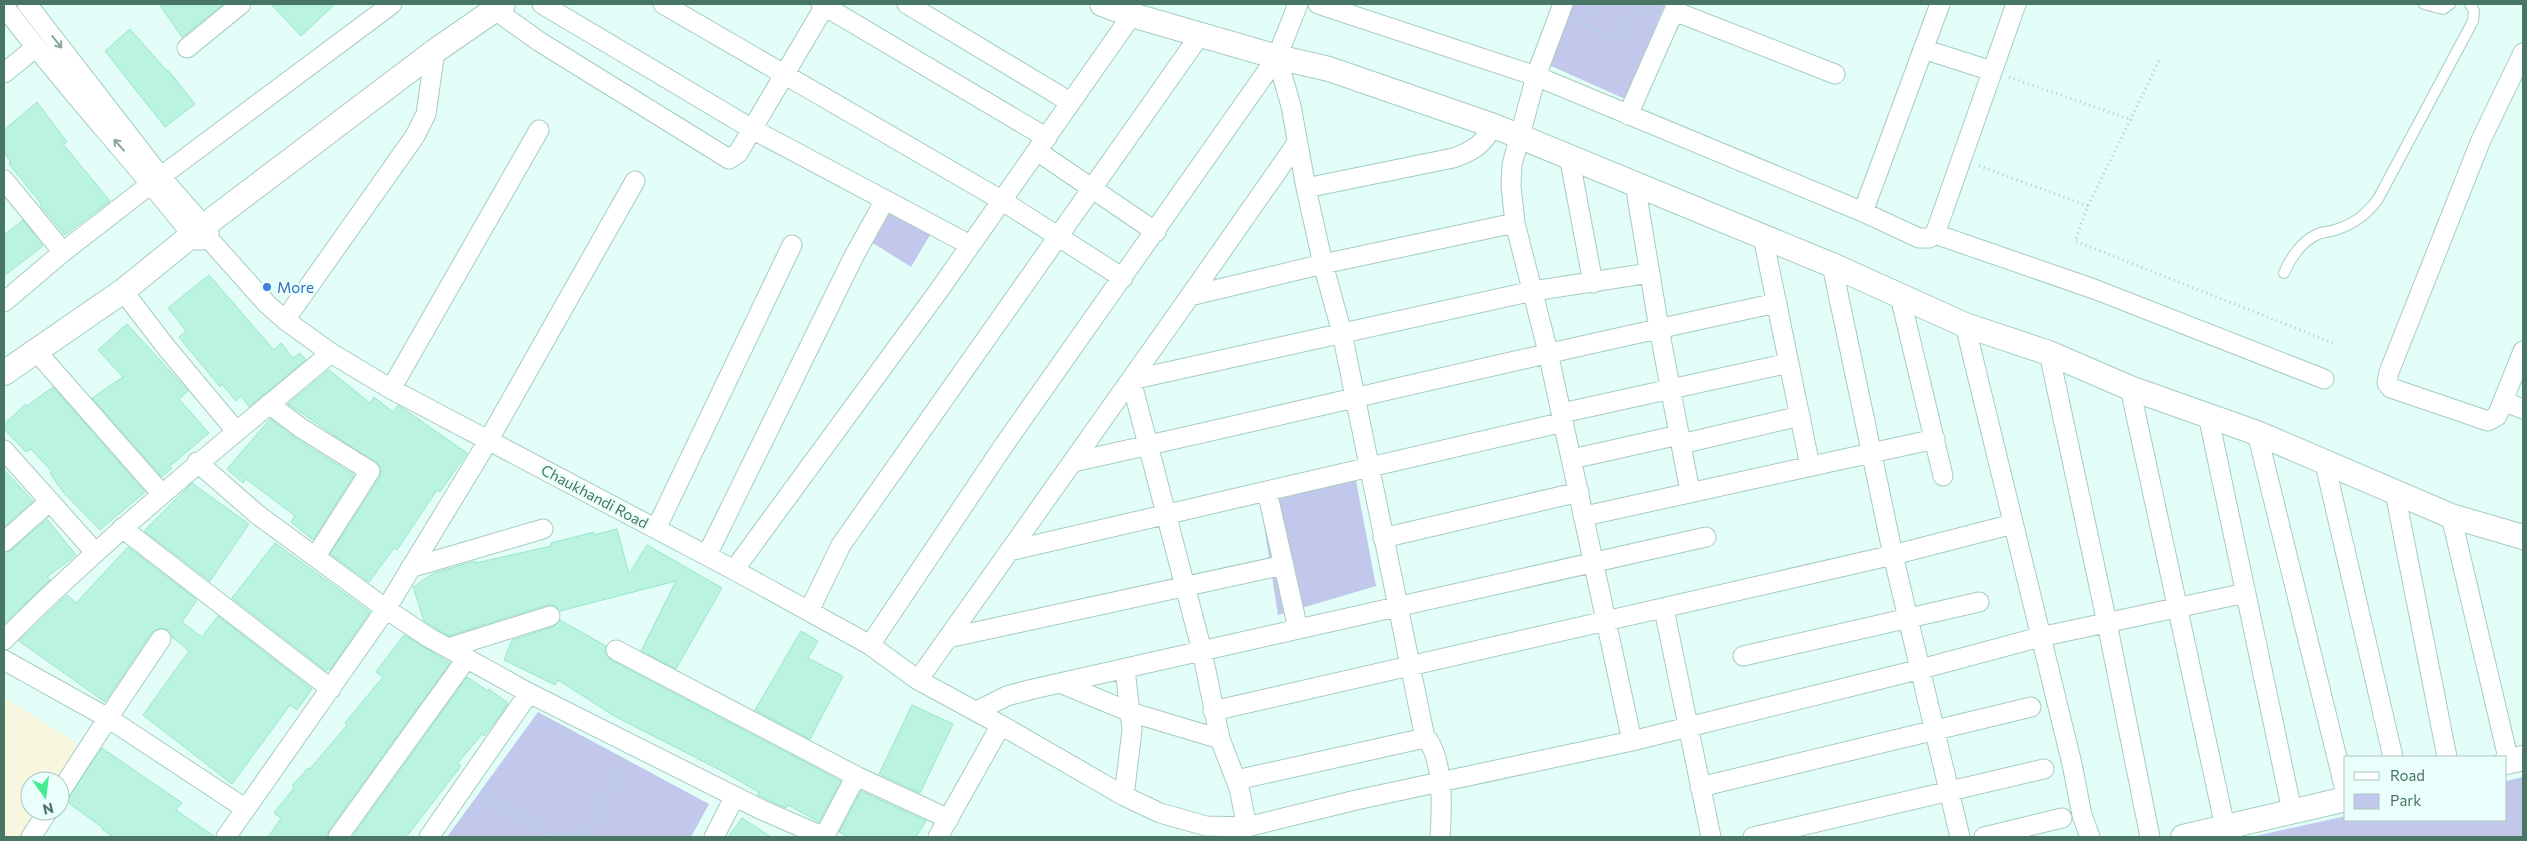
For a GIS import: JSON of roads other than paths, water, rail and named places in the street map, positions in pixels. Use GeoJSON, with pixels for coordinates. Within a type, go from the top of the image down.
{"type":"FeatureCollection","features":[{"type":"Feature","properties":{"kind":"street"},"geometry":{"type":"LineString","coordinates":[[27,4],[156,180]]}},
{"type":"Feature","properties":{"kind":"street"},"geometry":{"type":"LineString","coordinates":[[187,48],[241,4]]}},
{"type":"Feature","properties":{"kind":"street"},"geometry":{"type":"LineString","coordinates":[[542,4],[752,130],[970,245]]}},
{"type":"Feature","properties":{"kind":"street"},"geometry":{"type":"LineString","coordinates":[[663,4],[1002,200],[1123,278]]}},
{"type":"Feature","properties":{"kind":"street"},"geometry":{"type":"LineString","coordinates":[[907,4],[1070,102]]}},
{"type":"Feature","properties":{"kind":"street"},"geometry":{"type":"LineString","coordinates":[[1102,4],[1132,15],[1276,58],[1329,69],[1521,136],[1832,265],[1965,325],[2049,353],[2130,388],[2257,433],[2325,464],[2451,516],[2523,537]]}},
{"type":"Feature","properties":{"kind":"street"},"geometry":{"type":"LineString","coordinates":[[870,645],[1002,448],[1156,232],[1276,58],[1298,4]]}},
{"type":"Feature","properties":{"kind":"street"},"geometry":{"type":"LineString","coordinates":[[1318,4],[1536,76],[1863,212],[1919,238],[1929,238],[1935,234],[2016,4]]}},
{"type":"Feature","properties":{"kind":"street"},"geometry":{"type":"LineString","coordinates":[[1563,4],[1536,76],[1512,165],[1511,186],[1515,223],[1563,418],[1632,741]]}},
{"type":"Feature","properties":{"kind":"street"},"geometry":{"type":"LineString","coordinates":[[1863,212],[1940,4]]}},
{"type":"Feature","properties":{"kind":"street"},"geometry":{"type":"LineString","coordinates":[[4,373],[202,234],[435,52],[499,7],[540,42],[726,158],[735,156],[752,130],[824,5],[1042,145],[1092,188],[1156,232]]}},
{"type":"Feature","properties":{"kind":"street"},"geometry":{"type":"LineString","coordinates":[[4,6],[35,48],[156,180]]}},
{"type":"Feature","properties":{"kind":"street"},"geometry":{"type":"LineString","coordinates":[[5,297],[382,7]]}},
{"type":"Feature","properties":{"kind":"street"},"geometry":{"type":"LineString","coordinates":[[1628,114],[1675,7],[1835,74]]}},
{"type":"Feature","properties":{"kind":"street"},"geometry":{"type":"LineString","coordinates":[[734,570],[1042,145],[1132,15]]}},
{"type":"Feature","properties":{"kind":"street"},"geometry":{"type":"LineString","coordinates":[[809,611],[841,545],[1200,35]]}},
{"type":"Feature","properties":{"kind":"street"},"geometry":{"type":"LineString","coordinates":[[4,74],[35,48]]}},
{"type":"Feature","properties":{"kind":"street"},"geometry":{"type":"LineString","coordinates":[[1924,49],[1992,71]]}},
{"type":"Feature","properties":{"kind":"street"},"geometry":{"type":"LineString","coordinates":[[285,320],[415,136],[426,114],[435,52]]}},
{"type":"Feature","properties":{"kind":"street"},"geometry":{"type":"LineString","coordinates":[[2523,53],[2481,140],[2388,372],[2387,383],[2391,388],[2488,421],[2497,416],[2523,351]]}},
{"type":"Feature","properties":{"kind":"street"},"geometry":{"type":"LineString","coordinates":[[1276,58],[1291,106],[1306,188],[1323,264],[1342,333],[1396,607],[1425,738],[1432,748],[1440,782],[1440,837]]}},
{"type":"Feature","properties":{"kind":"street"},"geometry":{"type":"LineString","coordinates":[[1306,188],[1453,158],[1471,152],[1482,144],[1494,126]]}},
{"type":"Feature","properties":{"kind":"street"},"geometry":{"type":"LineString","coordinates":[[391,388],[539,130]]}},
{"type":"Feature","properties":{"kind":"street"},"geometry":{"type":"LineString","coordinates":[[918,680],[1297,143]]}},
{"type":"Feature","properties":{"kind":"street"},"geometry":{"type":"LineString","coordinates":[[1569,156],[1593,283]]}},
{"type":"Feature","properties":{"kind":"street"},"geometry":{"type":"LineString","coordinates":[[4,180],[63,252]]}},
{"type":"Feature","properties":{"kind":"street","name":"Chaukhandi Road"},"geometry":{"type":"LineString","coordinates":[[156,180],[202,234],[267,304],[285,320],[331,353],[488,441],[707,555],[870,645],[918,680],[977,711],[1124,796],[1160,813],[1206,826],[1246,827],[1440,782],[1632,741],[1921,670],[2040,637],[2246,593]]}},
{"type":"Feature","properties":{"kind":"street"},"geometry":{"type":"LineString","coordinates":[[226,837],[386,609],[488,441],[635,181]]}},
{"type":"Feature","properties":{"kind":"street"},"geometry":{"type":"LineString","coordinates":[[1635,184],[1670,390],[1690,492]]}},
{"type":"Feature","properties":{"kind":"street"},"geometry":{"type":"LineString","coordinates":[[707,555],[854,256],[885,200]]}},
{"type":"Feature","properties":{"kind":"street"},"geometry":{"type":"LineString","coordinates":[[1190,296],[1323,264],[1515,223]]}},
{"type":"Feature","properties":{"kind":"street"},"geometry":{"type":"LineString","coordinates":[[1935,234],[2094,289],[2324,379]]}},
{"type":"Feature","properties":{"kind":"street"},"geometry":{"type":"LineString","coordinates":[[1763,237],[1810,466]]}},
{"type":"Feature","properties":{"kind":"street"},"geometry":{"type":"LineString","coordinates":[[656,528],[792,245]]}},
{"type":"Feature","properties":{"kind":"street"},"geometry":{"type":"LineString","coordinates":[[1832,265],[1894,555],[1960,837]]}},
{"type":"Feature","properties":{"kind":"street"},"geometry":{"type":"LineString","coordinates":[[1131,380],[1533,291],[1650,273]]}},
{"type":"Feature","properties":{"kind":"street"},"geometry":{"type":"LineString","coordinates":[[123,291],[166,348],[236,431]]}},
{"type":"Feature","properties":{"kind":"street"},"geometry":{"type":"LineString","coordinates":[[1900,296],[1943,476]]}},
{"type":"Feature","properties":{"kind":"street"},"geometry":{"type":"LineString","coordinates":[[1073,462],[1354,399],[1548,352],[1777,303]]}},
{"type":"Feature","properties":{"kind":"street"},"geometry":{"type":"LineString","coordinates":[[1965,325],[2072,764],[2082,815],[2090,837]]}},
{"type":"Feature","properties":{"kind":"street"},"geometry":{"type":"LineString","coordinates":[[36,351],[162,494]]}},
{"type":"Feature","properties":{"kind":"street"},"geometry":{"type":"LineString","coordinates":[[4,640],[95,552],[197,462],[331,353]]}},
{"type":"Feature","properties":{"kind":"street"},"geometry":{"type":"LineString","coordinates":[[2049,353],[2107,623],[2150,837]]}},
{"type":"Feature","properties":{"kind":"street"},"geometry":{"type":"LineString","coordinates":[[1010,551],[1369,467],[1670,390],[1789,362]]}},
{"type":"Feature","properties":{"kind":"street"},"geometry":{"type":"LineString","coordinates":[[1131,380],[1202,651],[1220,738],[1244,806],[1246,827]]}},
{"type":"Feature","properties":{"kind":"street"},"geometry":{"type":"LineString","coordinates":[[2130,388],[2225,827]]}},
{"type":"Feature","properties":{"kind":"street"},"geometry":{"type":"LineString","coordinates":[[2503,402],[2523,409]]}},
{"type":"Feature","properties":{"kind":"street"},"geometry":{"type":"LineString","coordinates":[[269,404],[301,428],[370,472],[316,556]]}},
{"type":"Feature","properties":{"kind":"street"},"geometry":{"type":"LineString","coordinates":[[2208,415],[2292,811]]}},
{"type":"Feature","properties":{"kind":"street"},"geometry":{"type":"LineString","coordinates":[[1572,459],[1800,416]]}},
{"type":"Feature","properties":{"kind":"street"},"geometry":{"type":"LineString","coordinates":[[2257,433],[2344,786]]}},
{"type":"Feature","properties":{"kind":"street"},"geometry":{"type":"LineString","coordinates":[[1585,516],[1935,439]]}},
{"type":"Feature","properties":{"kind":"street"},"geometry":{"type":"LineString","coordinates":[[4,450],[95,552]]}},
{"type":"Feature","properties":{"kind":"street"},"geometry":{"type":"LineString","coordinates":[[197,462],[258,515],[386,609],[448,648],[530,693],[735,796],[824,837],[856,776]]}},
{"type":"Feature","properties":{"kind":"street"},"geometry":{"type":"LineString","coordinates":[[2325,464],[2393,756]]}},
{"type":"Feature","properties":{"kind":"street"},"geometry":{"type":"LineString","coordinates":[[1267,491],[1298,629]]}},
{"type":"Feature","properties":{"kind":"street"},"geometry":{"type":"LineString","coordinates":[[1383,538],[1579,492]]}},
{"type":"Feature","properties":{"kind":"street"},"geometry":{"type":"LineString","coordinates":[[2395,493],[2447,756]]}},
{"type":"Feature","properties":{"kind":"street"},"geometry":{"type":"LineString","coordinates":[[4,542],[50,501]]}},
{"type":"Feature","properties":{"kind":"street"},"geometry":{"type":"LineString","coordinates":[[2451,516],[2513,761]]}},
{"type":"Feature","properties":{"kind":"street"},"geometry":{"type":"LineString","coordinates":[[1213,711],[1664,609],[1894,555],[2013,524]]}},
{"type":"Feature","properties":{"kind":"street"},"geometry":{"type":"LineString","coordinates":[[122,528],[331,689]]}},
{"type":"Feature","properties":{"kind":"street"},"geometry":{"type":"LineString","coordinates":[[410,568],[544,529]]}},
{"type":"Feature","properties":{"kind":"street"},"geometry":{"type":"LineString","coordinates":[[977,711],[1007,696],[1060,683],[1706,537]]}},
{"type":"Feature","properties":{"kind":"street"},"geometry":{"type":"LineString","coordinates":[[948,638],[1284,565]]}},
{"type":"Feature","properties":{"kind":"street"},"geometry":{"type":"LineString","coordinates":[[1743,656],[1978,602]]}},
{"type":"Feature","properties":{"kind":"street"},"geometry":{"type":"LineString","coordinates":[[1664,609],[1686,728],[1711,837]]}},
{"type":"Feature","properties":{"kind":"street"},"geometry":{"type":"LineString","coordinates":[[448,648],[550,616]]}},
{"type":"Feature","properties":{"kind":"street"},"geometry":{"type":"LineString","coordinates":[[70,777],[160,639]]}},
{"type":"Feature","properties":{"kind":"street"},"geometry":{"type":"LineString","coordinates":[[616,650],[856,776],[947,831],[1001,725]]}},
{"type":"Feature","properties":{"kind":"street"},"geometry":{"type":"LineString","coordinates":[[338,837],[467,658]]}},
{"type":"Feature","properties":{"kind":"street"},"geometry":{"type":"LineString","coordinates":[[4,660],[108,718],[246,809]]}},
{"type":"Feature","properties":{"kind":"street"},"geometry":{"type":"LineString","coordinates":[[1124,796],[1132,730],[1125,669]]}},
{"type":"Feature","properties":{"kind":"street"},"geometry":{"type":"LineString","coordinates":[[1060,683],[1130,712],[1220,738]]}},
{"type":"Feature","properties":{"kind":"street"},"geometry":{"type":"LineString","coordinates":[[429,837],[530,693]]}},
{"type":"Feature","properties":{"kind":"street"},"geometry":{"type":"LineString","coordinates":[[1700,787],[2031,707]]}},
{"type":"Feature","properties":{"kind":"street"},"geometry":{"type":"LineString","coordinates":[[1236,780],[1425,738]]}},
{"type":"Feature","properties":{"kind":"street"},"geometry":{"type":"LineString","coordinates":[[1753,837],[2044,769]]}},
{"type":"Feature","properties":{"kind":"street"},"geometry":{"type":"LineString","coordinates":[[714,837],[735,796]]}},
{"type":"Feature","properties":{"kind":"street"},"geometry":{"type":"LineString","coordinates":[[2183,837],[2344,799]]}},
{"type":"Feature","properties":{"kind":"street"},"geometry":{"type":"LineString","coordinates":[[1984,837],[2062,818]]}},
{"type":"Feature","properties":{"kind":"street"},"geometry":{"type":"LineString","coordinates":[[31,837],[41,821]]}},
{"type":"Feature","properties":{"kind":"lane"},"geometry":{"type":"LineString","coordinates":[[2424,4],[2443,9],[2450,4]]}},
{"type":"Feature","properties":{"kind":"lane"},"geometry":{"type":"LineString","coordinates":[[2284,273],[2289,261],[2300,248],[2316,235],[2352,224],[2367,213],[2378,199],[2473,21],[2474,11],[2470,4]]}},
{"type":"Feature","properties":{"kind":"place","name":"More"},"geometry":{"type":"Point","coordinates":[267,287]}}]}
